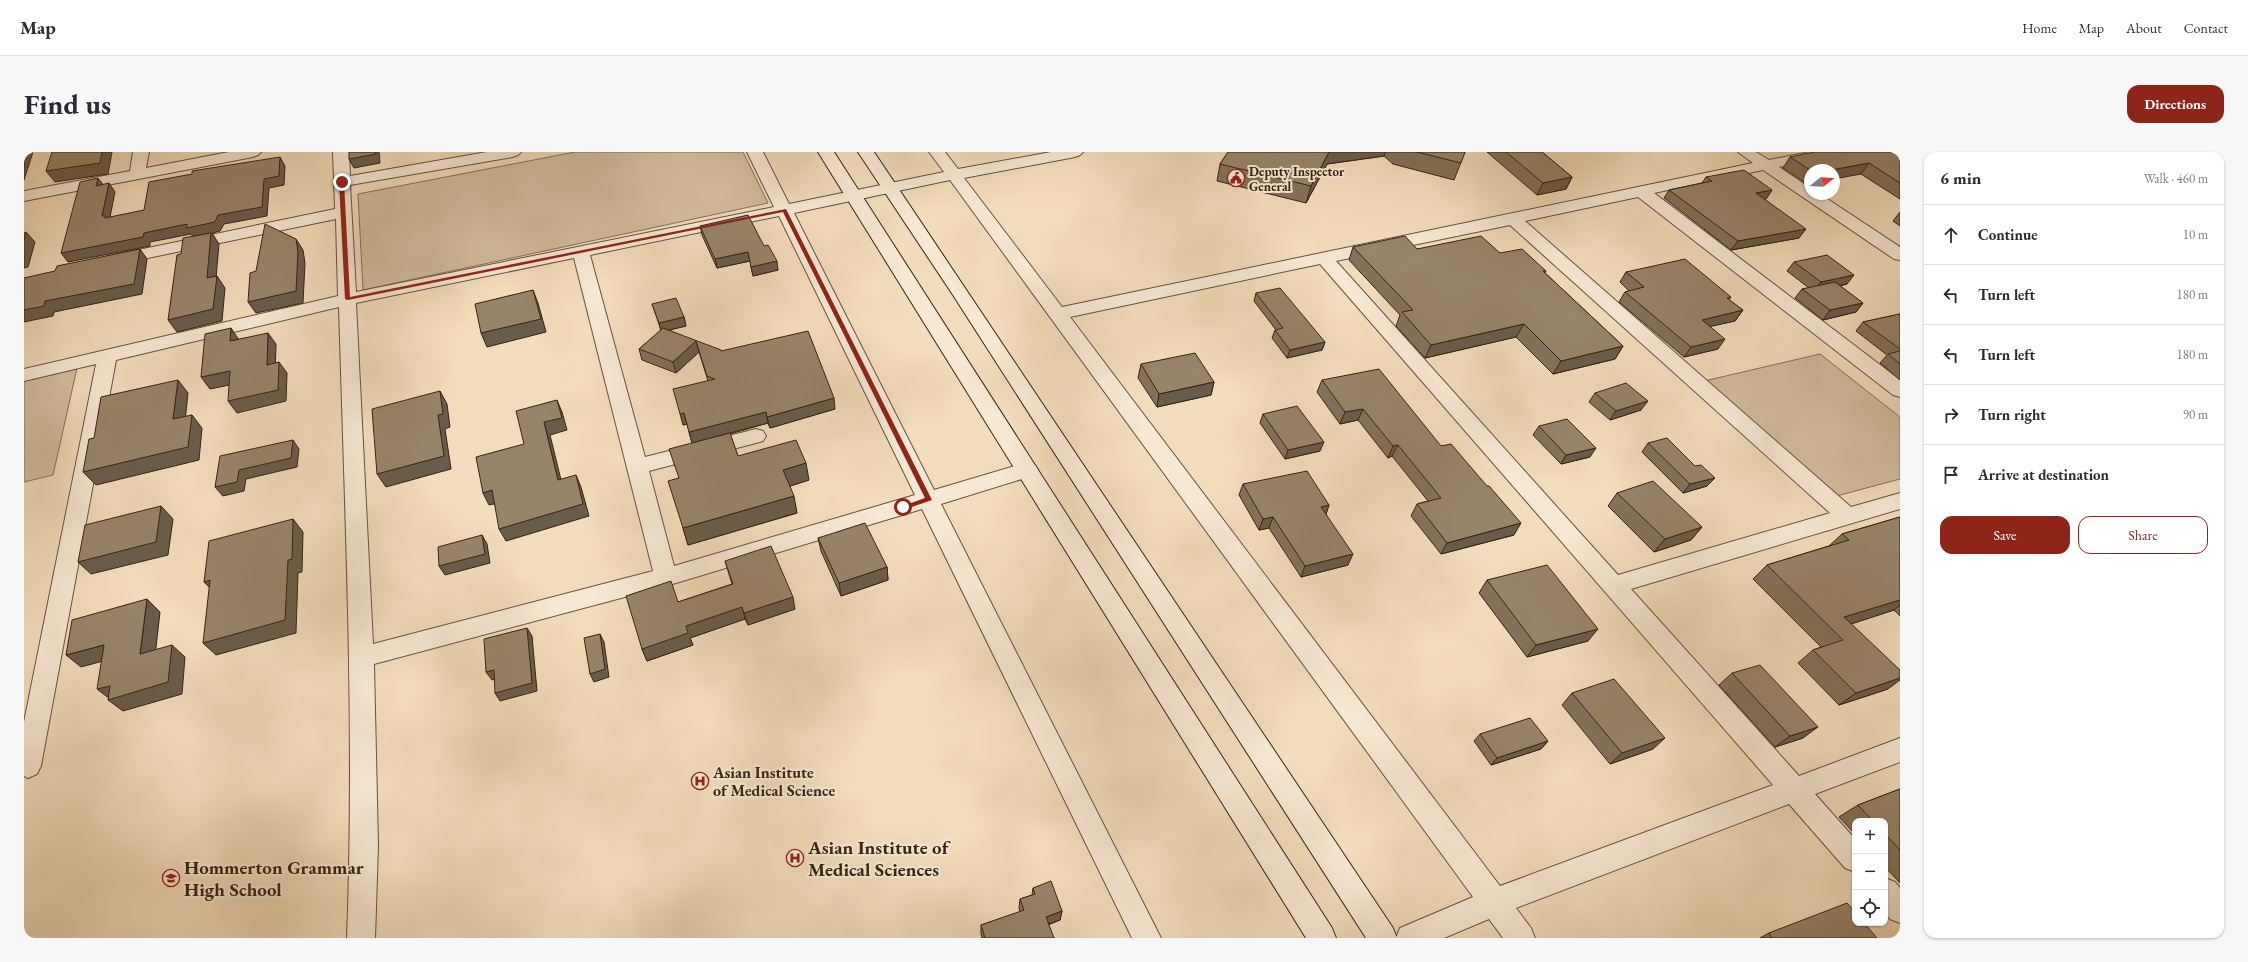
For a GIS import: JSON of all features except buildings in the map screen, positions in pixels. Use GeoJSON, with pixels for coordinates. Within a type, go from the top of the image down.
{"type":"FeatureCollection","features":[{"type":"Feature","properties":{"kind":"street"},"geometry":{"type":"LineString","coordinates":[[137,176],[141,152]]}},
{"type":"Feature","properties":{"kind":"street"},"geometry":{"type":"LineString","coordinates":[[24,196],[137,176],[253,152]]}},
{"type":"Feature","properties":{"kind":"street"},"geometry":{"type":"LineString","coordinates":[[341,152],[342,213],[348,299],[362,658],[364,846],[361,938]]}},
{"type":"Feature","properties":{"kind":"street"},"geometry":{"type":"LineString","coordinates":[[342,182],[513,152]]}},
{"type":"Feature","properties":{"kind":"street"},"geometry":{"type":"LineString","coordinates":[[756,152],[1146,938]]}},
{"type":"Feature","properties":{"kind":"street"},"geometry":{"type":"LineString","coordinates":[[826,152],[1322,938]]}},
{"type":"Feature","properties":{"kind":"street"},"geometry":{"type":"LineString","coordinates":[[866,152],[966,301],[1383,938]]}},
{"type":"Feature","properties":{"kind":"street"},"geometry":{"type":"LineString","coordinates":[[937,152],[1521,938]]}},
{"type":"Feature","properties":{"kind":"street"},"geometry":{"type":"LineString","coordinates":[[24,375],[107,357],[348,299],[785,210],[889,187],[1075,152]]}},
{"type":"Feature","properties":{"kind":"street"},"geometry":{"type":"LineString","coordinates":[[1746,152],[1900,255]]}},
{"type":"Feature","properties":{"kind":"street"},"geometry":{"type":"LineString","coordinates":[[1058,314],[1832,152]]}},
{"type":"Feature","properties":{"kind":"street"},"geometry":{"type":"LineString","coordinates":[[1642,192],[1900,390]]}},
{"type":"Feature","properties":{"kind":"street"},"geometry":{"type":"LineString","coordinates":[[102,262],[342,213]]}},
{"type":"Feature","properties":{"kind":"street"},"geometry":{"type":"LineString","coordinates":[[1513,219],[1847,516]]}},
{"type":"Feature","properties":{"kind":"street"},"geometry":{"type":"LineString","coordinates":[[581,252],[666,577]]}},
{"type":"Feature","properties":{"kind":"street"},"geometry":{"type":"LineString","coordinates":[[1324,258],[1852,856]]}},
{"type":"Feature","properties":{"kind":"street"},"geometry":{"type":"LineString","coordinates":[[28,766],[107,357]]}},
{"type":"Feature","properties":{"kind":"street"},"geometry":{"type":"LineString","coordinates":[[637,466],[756,436]]}},
{"type":"Feature","properties":{"kind":"street"},"geometry":{"type":"LineString","coordinates":[[362,658],[666,577],[1028,470]]}},
{"type":"Feature","properties":{"kind":"street"},"geometry":{"type":"LineString","coordinates":[[1614,585],[1900,501]]}},
{"type":"Feature","properties":{"kind":"street"},"geometry":{"type":"LineString","coordinates":[[1410,938],[1495,901],[1794,791],[1900,750]]}},
{"type":"Feature","properties":{"kind":"street"},"geometry":{"type":"LineString","coordinates":[[1888,895],[1900,909]]}},
{"type":"Feature","properties":{"kind":"shaded area"},"geometry":{"type":"Polygon","coordinates":[[[575,152],[743,152],[768,203],[363,290],[358,194],[575,152]]]}},
{"type":"Feature","properties":{"kind":"shaded area"},"geometry":{"type":"Polygon","coordinates":[[[1820,354],[1900,417],[1900,479],[1829,498],[1700,382],[1820,354]]]}},
{"type":"Feature","properties":{"kind":"shaded area"},"geometry":{"type":"Polygon","coordinates":[[[77,368],[53,475],[24,482],[24,380],[77,368]]]}},
{"type":"Feature","properties":{"kind":"place","name":"Deputy Inspector General"},"geometry":{"type":"Point","coordinates":[1236,178]}},
{"type":"Feature","properties":{"kind":"place","name":"Asian Institute of Medical Science"},"geometry":{"type":"Point","coordinates":[700,781]}},
{"type":"Feature","properties":{"kind":"place","name":"Asian Institute of Medical Sciences"},"geometry":{"type":"Point","coordinates":[795,858]}},
{"type":"Feature","properties":{"kind":"place","name":"Hommerton Grammar High School"},"geometry":{"type":"Point","coordinates":[171,878]}},
{"type":"Feature","properties":{"kind":"route"},"geometry":{"type":"LineString","coordinates":[[342,182],[342,213],[348,299],[785,210],[929,500],[903,507]]}}]}
